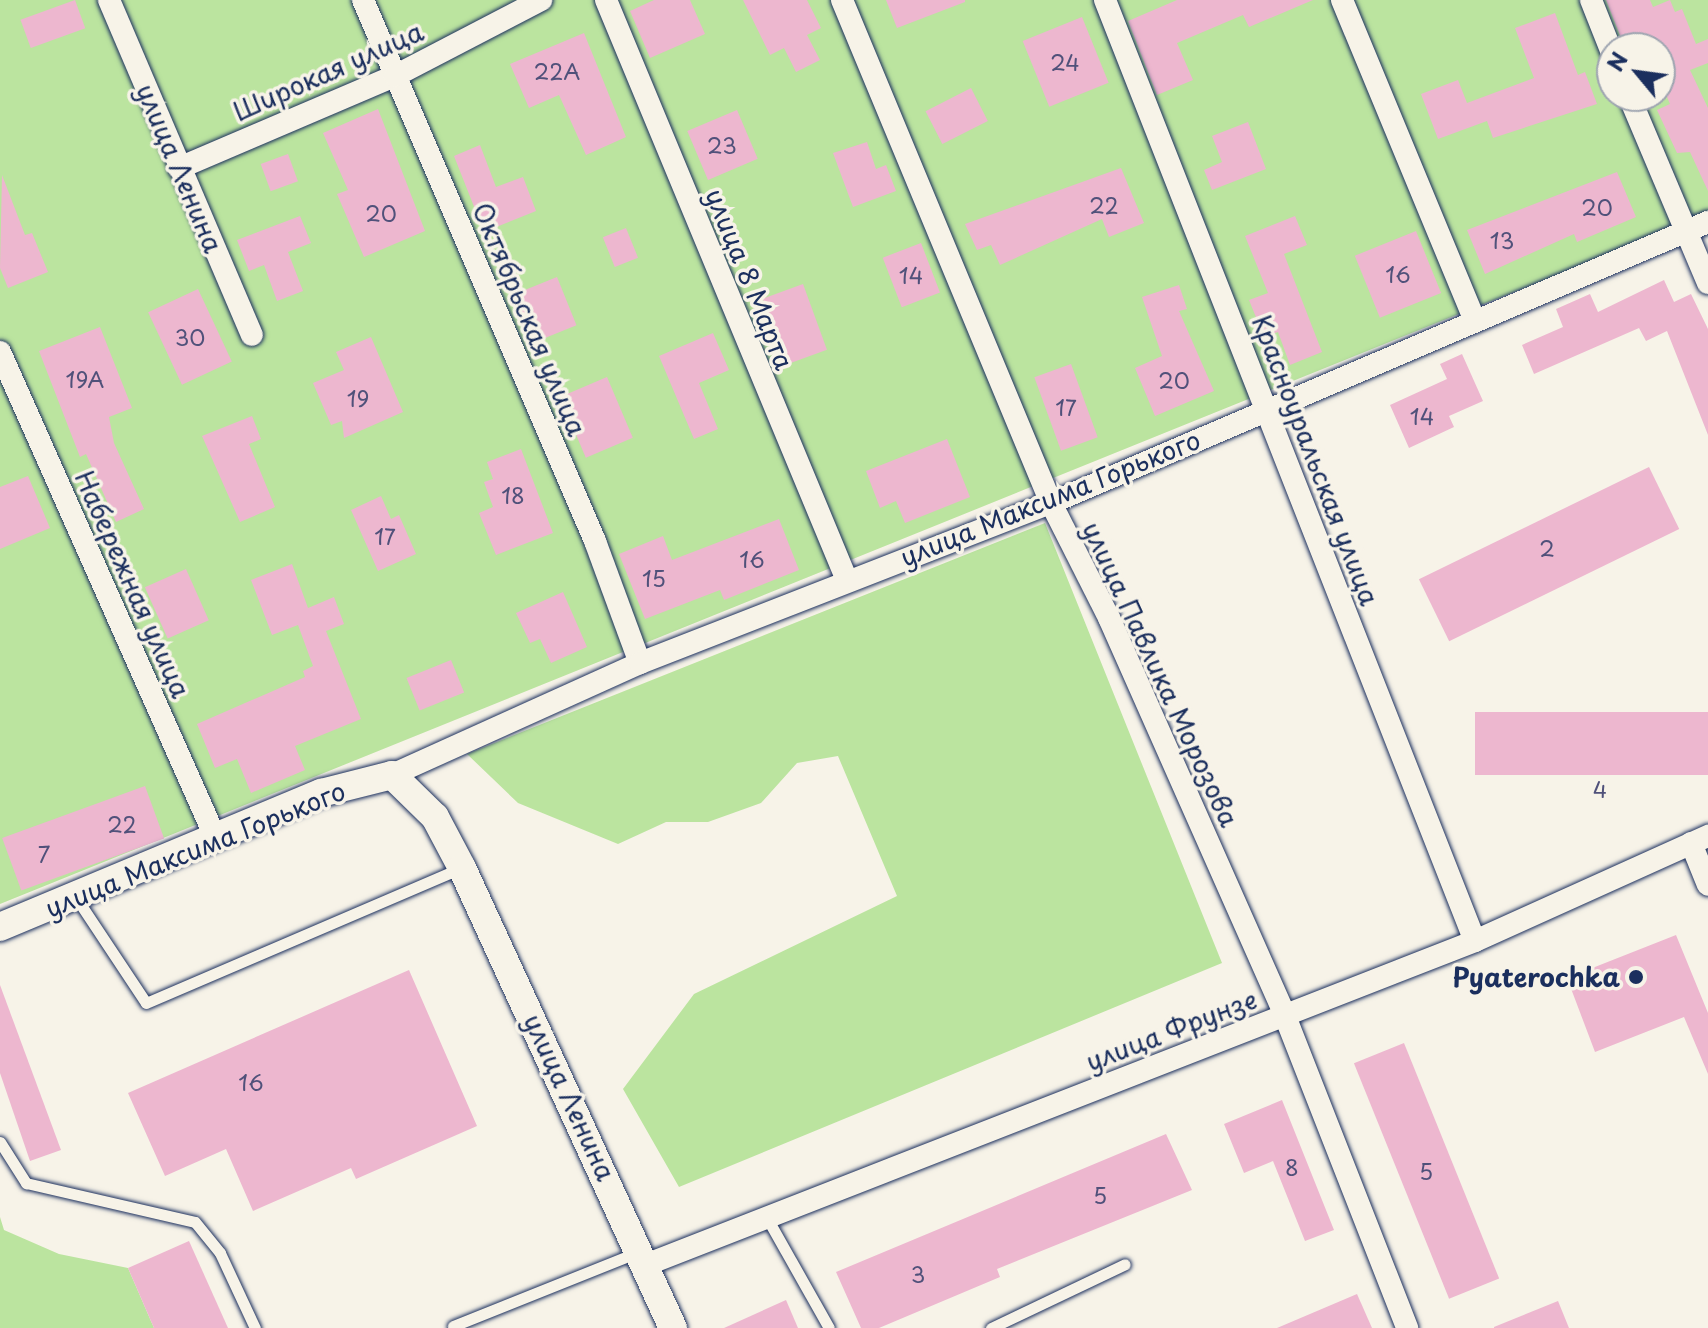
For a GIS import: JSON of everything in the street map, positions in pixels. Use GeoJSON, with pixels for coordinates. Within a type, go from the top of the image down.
{"type":"FeatureCollection","features":[{"type":"Feature","properties":{"kind":"street","name":"улица Ленина"},"geometry":{"type":"LineString","coordinates":[[109,0],[252,335]]}},
{"type":"Feature","properties":{"kind":"street","name":"Октябрьская улица"},"geometry":{"type":"LineString","coordinates":[[363,0],[595,541],[640,663]]}},
{"type":"Feature","properties":{"kind":"street","name":"Широкая улица"},"geometry":{"type":"LineString","coordinates":[[179,168],[395,76],[541,0]]}},
{"type":"Feature","properties":{"kind":"street","name":"улица 8 Марта"},"geometry":{"type":"LineString","coordinates":[[606,0],[846,578]]}},
{"type":"Feature","properties":{"kind":"street","name":"улица Павлика Морозова"},"geometry":{"type":"LineString","coordinates":[[842,0],[1051,503],[1109,618],[1285,1016],[1407,1328]]}},
{"type":"Feature","properties":{"kind":"street","name":"Красноуральская улица"},"geometry":{"type":"LineString","coordinates":[[1105,0],[1475,941]]}},
{"type":"Feature","properties":{"kind":"street"},"geometry":{"type":"LineString","coordinates":[[1342,0],[1474,318]]}},
{"type":"Feature","properties":{"kind":"street"},"geometry":{"type":"LineString","coordinates":[[1591,0],[1604,32]]}},
{"type":"Feature","properties":{"kind":"street"},"geometry":{"type":"LineString","coordinates":[[1635,112],[1708,283]]}},
{"type":"Feature","properties":{"kind":"street","name":"улица Максима Горького"},"geometry":{"type":"LineString","coordinates":[[1,924],[216,839],[321,793],[392,775],[640,663],[846,578],[1051,503],[1474,318],[1708,222]]}},
{"type":"Feature","properties":{"kind":"street","name":"Набережная улица"},"geometry":{"type":"LineString","coordinates":[[0,352],[216,839]]}},
{"type":"Feature","properties":{"kind":"street"},"geometry":{"type":"LineString","coordinates":[[392,775],[435,817],[462,868]]}},
{"type":"Feature","properties":{"kind":"street"},"geometry":{"type":"LineString","coordinates":[[1699,840],[1708,885]]}},
{"type":"Feature","properties":{"kind":"street","name":"улица Фрунзе"},"geometry":{"type":"LineString","coordinates":[[645,1257],[767,1218],[1475,941],[1699,840]]}},
{"type":"Feature","properties":{"kind":"street","name":"улица Ленина"},"geometry":{"type":"LineString","coordinates":[[462,868],[645,1257],[673,1328]]}},
{"type":"Feature","properties":{"kind":"lane"},"geometry":{"type":"LineString","coordinates":[[75,896],[146,1003],[462,868]]}},
{"type":"Feature","properties":{"kind":"lane"},"geometry":{"type":"LineString","coordinates":[[0,1142],[26,1183],[195,1222],[220,1253],[255,1328]]}},
{"type":"Feature","properties":{"kind":"lane"},"geometry":{"type":"LineString","coordinates":[[767,1218],[829,1328]]}},
{"type":"Feature","properties":{"kind":"lane"},"geometry":{"type":"LineString","coordinates":[[453,1326],[645,1257]]}},
{"type":"Feature","properties":{"kind":"lane"},"geometry":{"type":"LineString","coordinates":[[991,1328],[1125,1264]]}},
{"type":"Feature","properties":{"kind":"green space"},"geometry":{"type":"Polygon","coordinates":[[[0,0],[1708,0],[1708,227],[1694,222],[1481,305],[0,904],[0,0]]]}},
{"type":"Feature","properties":{"kind":"green space"},"geometry":{"type":"Polygon","coordinates":[[[1045,523],[1222,963],[679,1187],[623,1089],[694,994],[897,896],[838,756],[797,763],[761,803],[708,822],[666,822],[618,844],[518,803],[467,754],[1045,523]]]}},
{"type":"Feature","properties":{"kind":"green space"},"geometry":{"type":"Polygon","coordinates":[[[0,1217],[4,1230],[59,1254],[128,1268],[154,1328],[0,1328],[0,1217]]]}},
{"type":"Feature","properties":{"kind":"building"},"geometry":{"type":"Polygon","coordinates":[[[75,0],[85,28],[31,48],[20,20],[75,0]]]}},
{"type":"Feature","properties":{"kind":"building"},"geometry":{"type":"Polygon","coordinates":[[[654,0],[690,0],[705,34],[650,58],[630,11],[654,0]]]}},
{"type":"Feature","properties":{"kind":"building"},"geometry":{"type":"Polygon","coordinates":[[[743,0],[807,0],[821,28],[807,35],[820,60],[796,72],[784,48],[770,55],[743,0]]]}},
{"type":"Feature","properties":{"kind":"building"},"geometry":{"type":"Polygon","coordinates":[[[886,0],[965,0],[965,2],[897,28],[886,0]]]}},
{"type":"Feature","properties":{"kind":"building"},"geometry":{"type":"Polygon","coordinates":[[[1177,0],[1313,0],[1249,27],[1243,15],[1177,43],[1193,80],[1157,95],[1128,21],[1177,0]]]}},
{"type":"Feature","properties":{"kind":"building"},"geometry":{"type":"Polygon","coordinates":[[[1606,0],[1650,0],[1653,7],[1670,0],[1675,12],[1682,9],[1696,44],[1708,39],[1708,63],[1690,70],[1708,108],[1708,191],[1690,152],[1677,153],[1658,112],[1676,112],[1676,32],[1619,32],[1606,0]]]}},
{"type":"Feature","properties":{"kind":"building"},"geometry":{"type":"Polygon","coordinates":[[[1555,13],[1578,75],[1585,72],[1596,104],[1493,138],[1487,121],[1438,139],[1421,94],[1458,80],[1467,103],[1534,78],[1515,28],[1555,13]]]}},
{"type":"Feature","properties":{"kind":"building"},"geometry":{"type":"Polygon","coordinates":[[[1082,17],[1109,83],[1049,107],[1023,41],[1082,17]]]}},
{"type":"Feature","properties":{"kind":"building"},"geometry":{"type":"Polygon","coordinates":[[[584,33],[626,137],[586,155],[559,95],[529,108],[510,64],[584,33]]]}},
{"type":"Feature","properties":{"kind":"building"},"geometry":{"type":"Polygon","coordinates":[[[971,88],[988,121],[942,144],[926,111],[971,88]]]}},
{"type":"Feature","properties":{"kind":"building"},"geometry":{"type":"Polygon","coordinates":[[[378,109],[425,231],[364,257],[337,194],[348,190],[323,133],[378,109]]]}},
{"type":"Feature","properties":{"kind":"building"},"geometry":{"type":"Polygon","coordinates":[[[737,110],[758,159],[708,180],[687,131],[737,110]]]}},
{"type":"Feature","properties":{"kind":"building"},"geometry":{"type":"Polygon","coordinates":[[[1248,122],[1266,169],[1212,190],[1204,170],[1222,162],[1212,136],[1248,122]]]}},
{"type":"Feature","properties":{"kind":"building"},"geometry":{"type":"Polygon","coordinates":[[[867,142],[876,169],[886,165],[896,191],[853,207],[833,153],[867,142]]]}},
{"type":"Feature","properties":{"kind":"building"},"geometry":{"type":"Polygon","coordinates":[[[480,145],[496,187],[523,177],[536,211],[484,232],[454,156],[480,145]]]}},
{"type":"Feature","properties":{"kind":"building"},"geometry":{"type":"Polygon","coordinates":[[[288,154],[298,181],[271,191],[261,164],[288,154]]]}},
{"type":"Feature","properties":{"kind":"building"},"geometry":{"type":"Polygon","coordinates":[[[1121,168],[1144,223],[1109,237],[1102,219],[1000,265],[991,245],[977,250],[965,224],[1121,168]]]}},
{"type":"Feature","properties":{"kind":"building"},"geometry":{"type":"Polygon","coordinates":[[[1617,172],[1636,217],[1577,242],[1574,234],[1485,274],[1467,230],[1617,172]]]}},
{"type":"Feature","properties":{"kind":"building"},"geometry":{"type":"Polygon","coordinates":[[[2,175],[25,235],[32,233],[48,272],[8,288],[0,268],[2,175]]]}},
{"type":"Feature","properties":{"kind":"building"},"geometry":{"type":"Polygon","coordinates":[[[300,216],[311,243],[288,252],[303,291],[277,301],[264,265],[249,271],[237,240],[300,216]]]}},
{"type":"Feature","properties":{"kind":"building"},"geometry":{"type":"Polygon","coordinates":[[[1295,216],[1307,245],[1284,254],[1322,352],[1290,365],[1278,332],[1264,337],[1249,300],[1268,293],[1245,236],[1295,216]]]}},
{"type":"Feature","properties":{"kind":"building"},"geometry":{"type":"Polygon","coordinates":[[[626,228],[638,258],[615,267],[603,237],[626,228]]]}},
{"type":"Feature","properties":{"kind":"building"},"geometry":{"type":"Polygon","coordinates":[[[1416,231],[1441,293],[1380,318],[1355,256],[1416,231]]]}},
{"type":"Feature","properties":{"kind":"building"},"geometry":{"type":"Polygon","coordinates":[[[921,243],[940,292],[902,307],[883,258],[921,243]]]}},
{"type":"Feature","properties":{"kind":"building"},"geometry":{"type":"Polygon","coordinates":[[[557,277],[576,325],[532,343],[512,295],[557,277]]]}},
{"type":"Feature","properties":{"kind":"building"},"geometry":{"type":"Polygon","coordinates":[[[1664,280],[1674,302],[1691,294],[1708,329],[1708,435],[1667,331],[1646,341],[1639,328],[1534,374],[1522,345],[1563,327],[1556,309],[1590,294],[1598,312],[1664,280]]]}},
{"type":"Feature","properties":{"kind":"building"},"geometry":{"type":"Polygon","coordinates":[[[803,284],[827,350],[787,364],[763,299],[803,284]]]}},
{"type":"Feature","properties":{"kind":"building"},"geometry":{"type":"Polygon","coordinates":[[[1179,285],[1187,309],[1179,311],[1214,391],[1155,416],[1135,368],[1162,356],[1142,297],[1179,285]]]}},
{"type":"Feature","properties":{"kind":"building"},"geometry":{"type":"Polygon","coordinates":[[[198,289],[232,362],[182,385],[148,312],[198,289]]]}},
{"type":"Feature","properties":{"kind":"building"},"geometry":{"type":"Polygon","coordinates":[[[100,327],[132,408],[109,417],[114,443],[144,509],[116,522],[86,454],[80,457],[39,351],[100,327]]]}},
{"type":"Feature","properties":{"kind":"building"},"geometry":{"type":"Polygon","coordinates":[[[713,333],[729,370],[699,383],[718,429],[694,439],[659,356],[713,333]]]}},
{"type":"Feature","properties":{"kind":"building"},"geometry":{"type":"Polygon","coordinates":[[[371,337],[403,412],[344,438],[342,421],[331,425],[313,383],[344,370],[336,352],[371,337]]]}},
{"type":"Feature","properties":{"kind":"building"},"geometry":{"type":"Polygon","coordinates":[[[1462,354],[1483,401],[1449,416],[1454,427],[1409,448],[1390,405],[1447,379],[1440,364],[1462,354]]]}},
{"type":"Feature","properties":{"kind":"building"},"geometry":{"type":"Polygon","coordinates":[[[1071,364],[1098,437],[1061,451],[1034,377],[1071,364]]]}},
{"type":"Feature","properties":{"kind":"building"},"geometry":{"type":"Polygon","coordinates":[[[607,377],[633,438],[586,458],[560,397],[607,377]]]}},
{"type":"Feature","properties":{"kind":"building"},"geometry":{"type":"Polygon","coordinates":[[[252,416],[261,439],[249,444],[275,507],[240,522],[202,436],[252,416]]]}},
{"type":"Feature","properties":{"kind":"building"},"geometry":{"type":"Polygon","coordinates":[[[947,439],[970,497],[905,523],[896,501],[880,508],[866,471],[947,439]]]}},
{"type":"Feature","properties":{"kind":"building"},"geometry":{"type":"Polygon","coordinates":[[[521,449],[553,533],[496,555],[479,513],[493,507],[484,482],[493,479],[487,462],[521,449]]]}},
{"type":"Feature","properties":{"kind":"building"},"geometry":{"type":"Polygon","coordinates":[[[1649,467],[1679,529],[1449,641],[1419,579],[1649,467]]]}},
{"type":"Feature","properties":{"kind":"building"},"geometry":{"type":"Polygon","coordinates":[[[28,476],[50,528],[0,549],[0,487],[28,476]]]}},
{"type":"Feature","properties":{"kind":"building"},"geometry":{"type":"Polygon","coordinates":[[[381,496],[391,519],[399,515],[416,554],[378,571],[351,510],[381,496]]]}},
{"type":"Feature","properties":{"kind":"building"},"geometry":{"type":"Polygon","coordinates":[[[779,519],[799,570],[724,600],[720,590],[645,619],[619,554],[663,536],[672,560],[779,519]]]}},
{"type":"Feature","properties":{"kind":"building"},"geometry":{"type":"Polygon","coordinates":[[[292,564],[308,608],[334,597],[344,624],[326,631],[361,719],[295,746],[305,770],[251,793],[237,759],[215,768],[197,724],[305,677],[303,671],[313,666],[298,625],[272,635],[251,580],[292,564]]]}},
{"type":"Feature","properties":{"kind":"building"},"geometry":{"type":"Polygon","coordinates":[[[186,569],[209,620],[168,638],[145,587],[186,569]]]}},
{"type":"Feature","properties":{"kind":"building"},"geometry":{"type":"Polygon","coordinates":[[[563,592],[587,647],[551,663],[540,639],[530,643],[516,613],[563,592]]]}},
{"type":"Feature","properties":{"kind":"building"},"geometry":{"type":"Polygon","coordinates":[[[451,660],[464,692],[420,710],[406,678],[451,660]]]}},
{"type":"Feature","properties":{"kind":"building"},"geometry":{"type":"Polygon","coordinates":[[[1475,712],[1708,712],[1708,775],[1475,775],[1475,712]]]}},
{"type":"Feature","properties":{"kind":"building"},"geometry":{"type":"Polygon","coordinates":[[[145,786],[164,839],[21,891],[2,838],[145,786]]]}},
{"type":"Feature","properties":{"kind":"building"},"geometry":{"type":"Polygon","coordinates":[[[1676,935],[1708,1013],[1708,1074],[1684,1017],[1595,1052],[1567,978],[1676,935]]]}},
{"type":"Feature","properties":{"kind":"building"},"geometry":{"type":"Polygon","coordinates":[[[409,970],[477,1126],[356,1179],[351,1168],[253,1211],[226,1149],[165,1176],[128,1093],[409,970]]]}},
{"type":"Feature","properties":{"kind":"building"},"geometry":{"type":"Polygon","coordinates":[[[0,985],[61,1150],[30,1161],[0,1073],[0,985]]]}},
{"type":"Feature","properties":{"kind":"building"},"geometry":{"type":"Polygon","coordinates":[[[1404,1043],[1499,1279],[1449,1299],[1354,1063],[1404,1043]]]}},
{"type":"Feature","properties":{"kind":"building"},"geometry":{"type":"Polygon","coordinates":[[[1282,1100],[1334,1230],[1305,1241],[1273,1161],[1244,1173],[1224,1124],[1282,1100]]]}},
{"type":"Feature","properties":{"kind":"building"},"geometry":{"type":"Polygon","coordinates":[[[1166,1134],[1192,1190],[997,1269],[1000,1277],[879,1328],[861,1328],[836,1272],[1166,1134]]]}},
{"type":"Feature","properties":{"kind":"building"},"geometry":{"type":"Polygon","coordinates":[[[189,1241],[228,1328],[154,1328],[128,1268],[189,1241]]]}},
{"type":"Feature","properties":{"kind":"building"},"geometry":{"type":"Polygon","coordinates":[[[1357,1294],[1372,1328],[1277,1328],[1357,1294]]]}},
{"type":"Feature","properties":{"kind":"building"},"geometry":{"type":"Polygon","coordinates":[[[786,1300],[798,1328],[724,1328],[786,1300]]]}},
{"type":"Feature","properties":{"kind":"building"},"geometry":{"type":"Polygon","coordinates":[[[1558,1301],[1569,1328],[1494,1328],[1494,1327],[1558,1301]]]}},
{"type":"Feature","properties":{"kind":"place","name":"Pyaterochka"},"geometry":{"type":"Point","coordinates":[1636,977]}}]}
